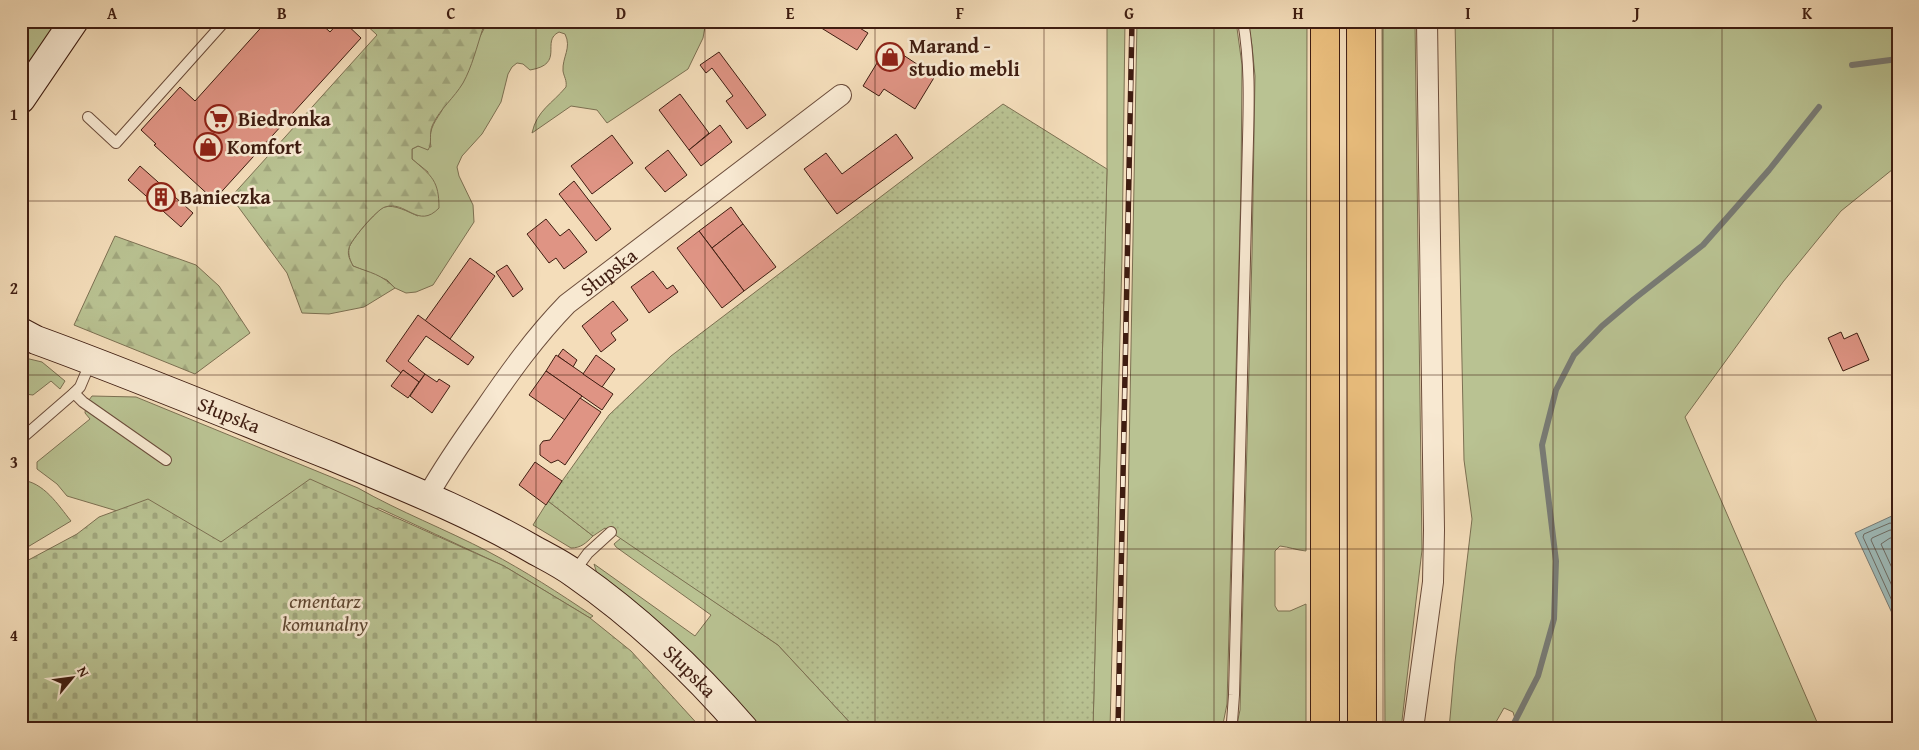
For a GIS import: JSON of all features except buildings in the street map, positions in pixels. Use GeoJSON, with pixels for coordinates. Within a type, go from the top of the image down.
{"type":"FeatureCollection","features":[{"type":"Feature","properties":{"kind":"highway"},"geometry":{"type":"LineString","coordinates":[[1325,21],[1325,729]]}},
{"type":"Feature","properties":{"kind":"highway"},"geometry":{"type":"LineString","coordinates":[[1361,21],[1362,729]]}},
{"type":"Feature","properties":{"kind":"main road"},"geometry":{"type":"LineString","coordinates":[[21,99],[74,21]]}},
{"type":"Feature","properties":{"kind":"main road","name":"Słupska"},"geometry":{"type":"LineString","coordinates":[[24,336],[92,360],[485,522],[574,573],[640,624],[669,649],[744,729]]}},
{"type":"Feature","properties":{"kind":"street"},"geometry":{"type":"LineString","coordinates":[[1414,729],[1433,582],[1434,530],[1427,21]]}},
{"type":"Feature","properties":{"kind":"street","name":"Słupska"},"geometry":{"type":"LineString","coordinates":[[427,497],[442,470],[524,352],[567,304],[841,95]]}},
{"type":"Feature","properties":{"kind":"lane"},"geometry":{"type":"LineString","coordinates":[[88,117],[116,143],[225,21]]}},
{"type":"Feature","properties":{"kind":"lane"},"geometry":{"type":"LineString","coordinates":[[1229,729],[1232,722],[1234,695],[1248,140],[1247,45],[1243,21]]}},
{"type":"Feature","properties":{"kind":"lane"},"geometry":{"type":"LineString","coordinates":[[21,439],[80,387],[92,360]]}},
{"type":"Feature","properties":{"kind":"lane"},"geometry":{"type":"LineString","coordinates":[[74,393],[83,402],[166,460]]}},
{"type":"Feature","properties":{"kind":"lane"},"geometry":{"type":"LineString","coordinates":[[574,573],[588,553],[611,532]]}},
{"type":"Feature","properties":{"kind":"green space"},"geometry":{"type":"Polygon","coordinates":[[[21,21],[61,21],[21,80],[21,21]]]}},
{"type":"Feature","properties":{"kind":"green space"},"geometry":{"type":"Polygon","coordinates":[[[362,21],[488,21],[483,28],[472,63],[463,83],[439,113],[433,124],[428,150],[418,146],[412,149],[412,159],[425,170],[436,185],[439,208],[432,214],[418,216],[399,207],[385,207],[376,213],[364,226],[349,248],[350,260],[353,266],[371,272],[395,288],[364,307],[329,314],[302,313],[287,273],[231,197],[377,35],[362,21]]]}},
{"type":"Feature","properties":{"kind":"green space"},"geometry":{"type":"Polygon","coordinates":[[[488,21],[706,21],[703,38],[688,69],[607,123],[597,110],[571,106],[532,133],[541,113],[566,87],[563,66],[568,44],[565,34],[559,32],[554,36],[550,58],[541,67],[530,70],[523,64],[517,63],[512,67],[508,74],[501,102],[482,134],[462,156],[457,167],[459,176],[473,205],[474,222],[433,285],[416,292],[406,293],[395,288],[387,280],[353,266],[349,257],[349,248],[364,226],[384,207],[397,207],[418,216],[428,172],[412,159],[412,149],[418,146],[431,147],[430,137],[434,124],[488,21]]]}},
{"type":"Feature","properties":{"kind":"green space"},"geometry":{"type":"Polygon","coordinates":[[[1107,21],[1125,21],[1122,257],[1110,729],[1093,729],[1107,169],[1107,21]]]}},
{"type":"Feature","properties":{"kind":"green space"},"geometry":{"type":"Polygon","coordinates":[[[1137,21],[1236,21],[1242,65],[1241,189],[1227,704],[1222,729],[1124,729],[1137,21]]]}},
{"type":"Feature","properties":{"kind":"green space"},"geometry":{"type":"Polygon","coordinates":[[[1248,21],[1307,21],[1306,551],[1280,546],[1275,551],[1275,606],[1278,611],[1290,611],[1306,604],[1306,729],[1236,729],[1240,710],[1252,254],[1255,76],[1248,21]]]}},
{"type":"Feature","properties":{"kind":"green space"},"geometry":{"type":"Polygon","coordinates":[[[1382,21],[1415,21],[1422,550],[1401,729],[1385,729],[1382,21]]]}},
{"type":"Feature","properties":{"kind":"green space"},"geometry":{"type":"Polygon","coordinates":[[[1455,21],[1880,21],[1898,32],[1898,165],[1841,211],[1783,282],[1685,417],[1820,729],[1518,729],[1513,712],[1504,708],[1492,729],[1449,729],[1472,519],[1464,460],[1455,21]]]}},
{"type":"Feature","properties":{"kind":"green space"},"geometry":{"type":"Polygon","coordinates":[[[1003,104],[1107,169],[1093,729],[856,729],[778,645],[605,528],[593,536],[548,501],[609,415],[671,356],[1003,104]]]}},
{"type":"Feature","properties":{"kind":"green space"},"geometry":{"type":"Polygon","coordinates":[[[115,236],[196,265],[219,286],[250,333],[195,374],[74,325],[115,236]]]}},
{"type":"Feature","properties":{"kind":"green space"},"geometry":{"type":"Polygon","coordinates":[[[21,357],[42,362],[65,381],[60,389],[51,381],[33,395],[24,394],[21,390],[21,357]]]}},
{"type":"Feature","properties":{"kind":"green space"},"geometry":{"type":"Polygon","coordinates":[[[92,396],[136,397],[358,488],[502,559],[542,582],[593,616],[590,618],[504,566],[379,508],[221,542],[67,496],[57,484],[37,469],[37,462],[90,419],[85,413],[86,404],[92,396]]]}},
{"type":"Feature","properties":{"kind":"green space","name":"cmentarz komunalny"},"geometry":{"type":"Polygon","coordinates":[[[310,479],[504,566],[590,618],[631,651],[702,729],[21,729],[21,564],[77,534],[99,517],[148,499],[221,542],[310,479]]]}},
{"type":"Feature","properties":{"kind":"green space"},"geometry":{"type":"Polygon","coordinates":[[[21,480],[37,485],[44,490],[71,521],[21,551],[21,480]]]}},
{"type":"Feature","properties":{"kind":"green space"},"geometry":{"type":"Polygon","coordinates":[[[548,501],[593,536],[583,545],[571,548],[533,525],[548,501]]]}},
{"type":"Feature","properties":{"kind":"green space"},"geometry":{"type":"Polygon","coordinates":[[[621,538],[778,645],[856,729],[759,729],[723,688],[598,577],[594,564],[695,636],[711,615],[616,547],[614,544],[621,538]]]}},
{"type":"Feature","properties":{"kind":"water"},"geometry":{"type":"Polygon","coordinates":[[[1894,515],[1898,524],[1898,626],[1855,533],[1894,515]]]}},
{"type":"Feature","properties":{"kind":"waterway"},"geometry":{"type":"LineString","coordinates":[[1852,65],[1898,59]]}},
{"type":"Feature","properties":{"kind":"waterway"},"geometry":{"type":"LineString","coordinates":[[1511,729],[1538,676],[1554,619],[1556,561],[1542,445],[1556,390],[1574,355],[1602,326],[1703,245],[1769,170],[1819,107]]}},
{"type":"Feature","properties":{"kind":"railway"},"geometry":{"type":"LineString","coordinates":[[1118,729],[1132,21]]}},
{"type":"Feature","properties":{"kind":"place","name":"Marand - studio mebli"},"geometry":{"type":"Point","coordinates":[890,57]}},
{"type":"Feature","properties":{"kind":"place","name":"Biedronka"},"geometry":{"type":"Point","coordinates":[219,119]}},
{"type":"Feature","properties":{"kind":"place","name":"Komfort"},"geometry":{"type":"Point","coordinates":[208,147]}},
{"type":"Feature","properties":{"kind":"place","name":"Banieczka"},"geometry":{"type":"Point","coordinates":[161,197]}}]}
